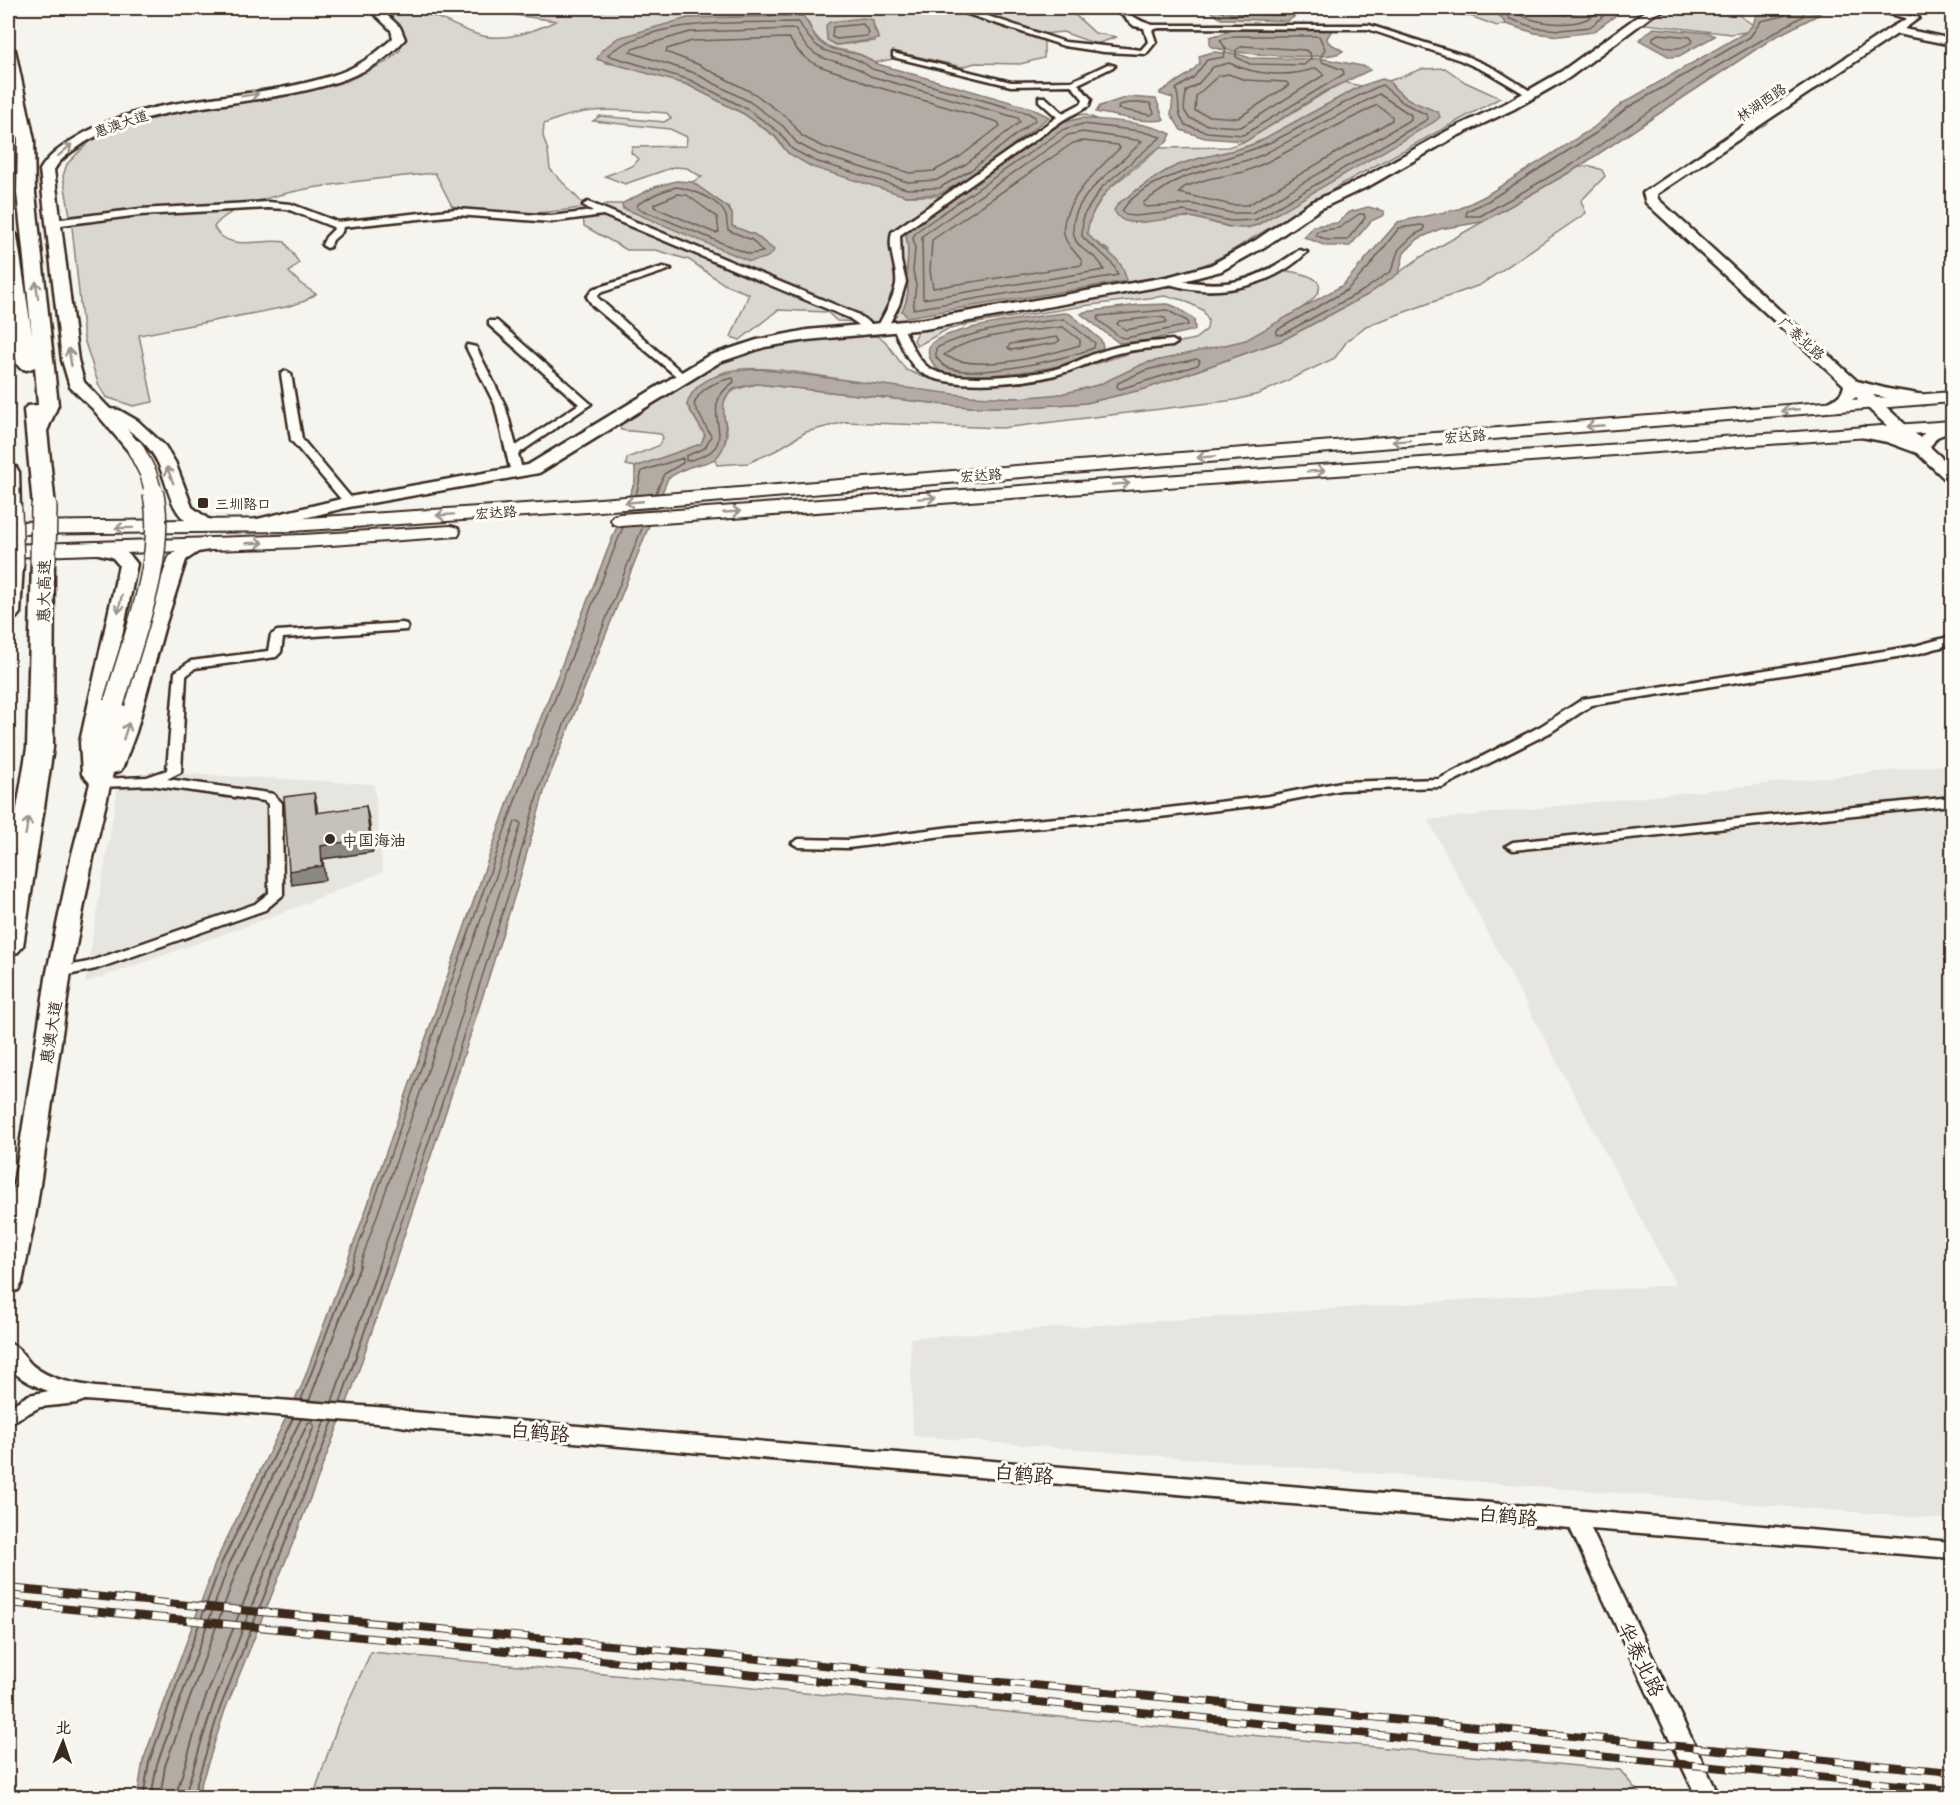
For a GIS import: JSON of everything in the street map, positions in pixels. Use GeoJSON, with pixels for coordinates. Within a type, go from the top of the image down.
{"type":"FeatureCollection","features":[{"type":"Feature","properties":{"kind":"highway"},"geometry":{"type":"LineString","coordinates":[[8,50],[26,140],[26,193],[48,405],[37,430]]}},
{"type":"Feature","properties":{"kind":"highway","name":"惠大高速"},"geometry":{"type":"LineString","coordinates":[[8,236],[37,430],[44,506],[40,748],[8,946]]}},
{"type":"Feature","properties":{"kind":"highway","name":"惠大高速"},"geometry":{"type":"LineString","coordinates":[[8,472],[8,613]]}},
{"type":"Feature","properties":{"kind":"main road","name":"宏达路"},"geometry":{"type":"LineString","coordinates":[[8,519],[303,541],[585,515],[682,498],[1953,397]]}},
{"type":"Feature","properties":{"kind":"main road"},"geometry":{"type":"LineString","coordinates":[[1924,399],[1914,403],[1915,413],[1928,421],[1951,426]]}},
{"type":"Feature","properties":{"kind":"main road"},"geometry":{"type":"LineString","coordinates":[[1832,407],[1848,410],[1867,419],[1869,428],[1862,432]]}},
{"type":"Feature","properties":{"kind":"main road","name":"宏达路"},"geometry":{"type":"LineString","coordinates":[[9,558],[216,535],[251,526],[585,515],[674,516],[1951,426]]}},
{"type":"Feature","properties":{"kind":"street","name":"惠澳大道"},"geometry":{"type":"LineString","coordinates":[[98,405],[76,384],[70,360],[47,170],[50,164],[76,140],[104,127],[148,113],[300,87],[331,80],[363,67],[386,53],[399,39],[396,29],[373,8]]}},
{"type":"Feature","properties":{"kind":"street"},"geometry":{"type":"LineString","coordinates":[[953,8],[1002,21],[1025,32],[1065,44],[1126,51],[1143,52],[1148,49],[1152,42],[1148,28],[1152,27]]}},
{"type":"Feature","properties":{"kind":"street"},"geometry":{"type":"LineString","coordinates":[[1110,8],[1125,13],[1137,24],[1152,27],[1369,27],[1463,58],[1492,71],[1531,94]]}},
{"type":"Feature","properties":{"kind":"street"},"geometry":{"type":"LineString","coordinates":[[251,526],[349,502],[533,469],[714,359],[762,343],[807,335],[898,328],[1168,281],[1216,268],[1261,243],[1315,206],[1366,182],[1451,134],[1566,74],[1649,13],[1662,8]]}},
{"type":"Feature","properties":{"kind":"street"},"geometry":{"type":"LineString","coordinates":[[1870,8],[1913,18]]}},
{"type":"Feature","properties":{"kind":"street"},"geometry":{"type":"LineString","coordinates":[[1894,30],[1913,18]]}},
{"type":"Feature","properties":{"kind":"street"},"geometry":{"type":"LineString","coordinates":[[1894,30],[1953,42]]}},
{"type":"Feature","properties":{"kind":"street","name":"林湖西路"},"geometry":{"type":"LineString","coordinates":[[1651,200],[1650,193],[1894,30]]}},
{"type":"Feature","properties":{"kind":"street"},"geometry":{"type":"LineString","coordinates":[[896,55],[1011,84],[1072,83],[1111,66]]}},
{"type":"Feature","properties":{"kind":"street"},"geometry":{"type":"LineString","coordinates":[[877,330],[894,304],[901,282],[896,261],[895,234],[1062,117],[1086,105],[1088,99],[1072,83]]}},
{"type":"Feature","properties":{"kind":"street"},"geometry":{"type":"LineString","coordinates":[[1042,99],[1062,117]]}},
{"type":"Feature","properties":{"kind":"street","name":"广泰北路"},"geometry":{"type":"LineString","coordinates":[[1651,200],[1953,476]]}},
{"type":"Feature","properties":{"kind":"street"},"geometry":{"type":"LineString","coordinates":[[53,223],[140,212],[268,204],[288,206],[337,225],[457,212],[551,219],[606,212]]}},
{"type":"Feature","properties":{"kind":"street"},"geometry":{"type":"LineString","coordinates":[[588,205],[853,316],[877,330]]}},
{"type":"Feature","properties":{"kind":"street"},"geometry":{"type":"LineString","coordinates":[[327,245],[329,239],[339,230],[337,225]]}},
{"type":"Feature","properties":{"kind":"street"},"geometry":{"type":"LineString","coordinates":[[1168,281],[1194,286],[1227,287],[1272,272],[1302,252]]}},
{"type":"Feature","properties":{"kind":"street"},"geometry":{"type":"LineString","coordinates":[[666,268],[596,291],[592,297],[597,304],[682,378]]}},
{"type":"Feature","properties":{"kind":"street"},"geometry":{"type":"LineString","coordinates":[[493,323],[586,404],[512,453]]}},
{"type":"Feature","properties":{"kind":"street"},"geometry":{"type":"LineString","coordinates":[[898,328],[913,357],[928,373],[944,378],[991,379],[1052,373],[1120,349],[1172,343]]}},
{"type":"Feature","properties":{"kind":"street"},"geometry":{"type":"LineString","coordinates":[[471,347],[500,405],[517,473]]}},
{"type":"Feature","properties":{"kind":"street"},"geometry":{"type":"LineString","coordinates":[[286,374],[297,440],[349,502]]}},
{"type":"Feature","properties":{"kind":"street"},"geometry":{"type":"LineString","coordinates":[[1832,407],[1847,399],[1852,391],[1852,384],[1886,394],[1924,399]]}},
{"type":"Feature","properties":{"kind":"street"},"geometry":{"type":"LineString","coordinates":[[98,405],[135,448],[150,480],[155,501],[156,523],[151,562],[114,703],[102,783]]}},
{"type":"Feature","properties":{"kind":"street"},"geometry":{"type":"LineString","coordinates":[[98,405],[144,433],[161,452],[188,516],[203,524],[216,535],[178,556],[154,629],[126,732],[112,770],[102,783]]}},
{"type":"Feature","properties":{"kind":"street"},"geometry":{"type":"LineString","coordinates":[[1862,432],[1922,448],[1931,434],[1951,426]]}},
{"type":"Feature","properties":{"kind":"street"},"geometry":{"type":"LineString","coordinates":[[59,972],[91,966],[260,907],[276,895],[275,802],[268,797],[150,781],[102,783],[92,774],[90,742],[128,564],[118,553],[96,548]]}},
{"type":"Feature","properties":{"kind":"street"},"geometry":{"type":"LineString","coordinates":[[150,781],[174,772],[180,675],[183,669],[191,665],[271,654],[275,652],[276,635],[402,627]]}},
{"type":"Feature","properties":{"kind":"street"},"geometry":{"type":"LineString","coordinates":[[800,843],[848,844],[951,831],[1151,814],[1269,800],[1341,786],[1442,783],[1546,729],[1588,702],[1916,650],[1953,640]]}},
{"type":"Feature","properties":{"kind":"street","name":"惠澳大道"},"geometry":{"type":"LineString","coordinates":[[8,1283],[23,1212],[59,972],[82,858],[102,783]]}},
{"type":"Feature","properties":{"kind":"street"},"geometry":{"type":"LineString","coordinates":[[1513,846],[1953,801]]}},
{"type":"Feature","properties":{"kind":"street"},"geometry":{"type":"LineString","coordinates":[[8,1350],[31,1376],[56,1387],[95,1394]]}},
{"type":"Feature","properties":{"kind":"street"},"geometry":{"type":"LineString","coordinates":[[8,1416],[36,1400],[95,1394]]}},
{"type":"Feature","properties":{"kind":"street","name":"白鹤路"},"geometry":{"type":"LineString","coordinates":[[95,1394],[389,1416],[471,1425],[1576,1520],[1953,1550]]}},
{"type":"Feature","properties":{"kind":"street","name":"华泰北路"},"geometry":{"type":"LineString","coordinates":[[1576,1520],[1709,1797]]}},
{"type":"Feature","properties":{"kind":"shaded area"},"geometry":{"type":"Polygon","coordinates":[[[486,8],[662,8],[675,15],[689,8],[697,8],[694,12],[696,14],[816,11],[820,8],[1061,8],[1075,15],[1095,33],[1117,37],[1096,44],[1063,32],[1044,34],[1044,58],[1020,64],[975,63],[962,67],[911,55],[874,63],[855,53],[829,47],[814,34],[808,22],[787,16],[688,18],[660,28],[597,59],[688,85],[744,114],[775,137],[788,153],[906,196],[950,196],[1065,117],[1083,114],[1097,119],[1069,120],[906,235],[908,290],[902,311],[1110,251],[1092,240],[1087,233],[1089,218],[1107,190],[1160,148],[1228,147],[1246,141],[1342,82],[1361,86],[1256,143],[1174,167],[1152,179],[1118,204],[1170,218],[1191,217],[1229,227],[1247,228],[1257,225],[1439,117],[1438,112],[1417,104],[1398,92],[1389,81],[1422,69],[1445,68],[1465,82],[1500,98],[1347,181],[1223,256],[1194,270],[903,323],[837,321],[827,312],[778,310],[740,340],[731,337],[749,294],[724,284],[689,260],[656,250],[627,250],[584,226],[583,213],[607,204],[622,204],[623,209],[773,250],[755,235],[732,226],[732,214],[729,208],[692,182],[702,177],[687,168],[674,167],[625,184],[605,176],[632,166],[639,159],[631,153],[632,147],[686,146],[687,137],[670,129],[593,121],[600,116],[664,122],[671,118],[667,113],[605,110],[576,114],[544,124],[543,136],[550,169],[586,207],[519,214],[469,210],[452,206],[435,173],[316,187],[253,203],[229,214],[214,227],[220,235],[227,240],[245,243],[285,242],[299,263],[289,272],[316,294],[305,301],[286,307],[139,335],[153,402],[133,406],[106,397],[99,386],[84,339],[72,227],[63,176],[67,164],[90,141],[140,122],[190,109],[321,88],[347,81],[388,61],[400,50],[404,33],[392,18],[393,14],[414,12],[425,14],[476,34],[496,37],[517,35],[556,21],[508,14],[486,8]],[[873,24],[836,45],[875,41],[877,34],[873,24]]]}},
{"type":"Feature","properties":{"kind":"shaded area"},"geometry":{"type":"Polygon","coordinates":[[[1357,8],[1486,8],[1496,10],[1506,24],[1497,26],[1473,17],[1438,10],[1357,8]]]}},
{"type":"Feature","properties":{"kind":"shaded area"},"geometry":{"type":"Polygon","coordinates":[[[1685,8],[1729,8],[1753,25],[1746,32],[1731,34],[1645,24],[1657,14],[1685,8]]]}},
{"type":"Feature","properties":{"kind":"shaded area"},"geometry":{"type":"Polygon","coordinates":[[[1591,166],[1602,170],[1605,176],[1581,201],[1586,213],[1480,285],[1366,326],[1347,341],[1335,358],[1259,394],[1235,400],[1002,428],[845,422],[806,432],[775,451],[748,463],[717,465],[715,459],[727,437],[723,410],[726,398],[734,391],[757,384],[969,407],[1025,407],[1086,403],[1145,389],[1283,340],[1367,295],[1421,257],[1579,167],[1591,166]]]}},
{"type":"Feature","properties":{"kind":"shaded area"},"geometry":{"type":"Polygon","coordinates":[[[1286,271],[1309,276],[1319,283],[1318,292],[1310,302],[1281,322],[1243,341],[1221,348],[1148,362],[1104,383],[1058,394],[1027,398],[999,398],[943,394],[771,369],[734,370],[720,374],[687,405],[705,435],[701,444],[635,467],[626,465],[627,458],[658,446],[663,438],[661,434],[621,430],[619,424],[717,363],[734,355],[790,343],[838,337],[878,336],[885,341],[906,370],[924,377],[946,382],[1017,382],[1059,375],[1133,352],[1195,339],[1207,329],[1208,320],[1203,310],[1183,300],[1165,296],[1090,305],[971,324],[946,330],[917,346],[914,340],[919,330],[953,322],[1164,287],[1231,289],[1286,271]]]}},
{"type":"Feature","properties":{"kind":"shaded area"},"geometry":{"type":"Polygon","coordinates":[[[1952,764],[1952,1520],[913,1436],[910,1338],[1676,1285],[1428,820],[1952,764]]]}},
{"type":"Feature","properties":{"kind":"shaded area"},"geometry":{"type":"Polygon","coordinates":[[[190,774],[374,784],[383,872],[277,915],[85,983],[119,780],[190,774]]]}},
{"type":"Feature","properties":{"kind":"shaded area"},"geometry":{"type":"Polygon","coordinates":[[[371,1652],[1620,1770],[1642,1797],[313,1797],[338,1724],[371,1652]]]}},
{"type":"Feature","properties":{"kind":"water"},"geometry":{"type":"Polygon","coordinates":[[[697,8],[820,8],[816,11],[696,14],[694,12],[697,8]]]}},
{"type":"Feature","properties":{"kind":"water"},"geometry":{"type":"Polygon","coordinates":[[[1206,8],[1357,8],[1297,15],[1288,21],[1221,19],[1206,8]]]}},
{"type":"Feature","properties":{"kind":"water"},"geometry":{"type":"Polygon","coordinates":[[[1486,8],[1619,8],[1615,16],[1593,32],[1559,36],[1535,33],[1506,24],[1496,11],[1486,8]]]}},
{"type":"Feature","properties":{"kind":"water"},"geometry":{"type":"Polygon","coordinates":[[[1785,8],[1811,8],[1811,12],[1820,14],[1773,38],[1577,168],[1482,222],[1440,229],[1418,239],[1404,253],[1399,273],[1367,295],[1283,340],[1145,389],[1086,403],[1025,407],[969,407],[757,384],[736,388],[727,395],[724,403],[726,430],[723,449],[713,460],[689,467],[668,478],[546,785],[517,888],[447,1108],[353,1387],[225,1710],[197,1797],[137,1798],[143,1761],[216,1561],[302,1385],[367,1207],[514,785],[635,481],[635,467],[701,444],[705,435],[687,405],[691,395],[698,387],[716,376],[759,369],[969,396],[1018,398],[1061,394],[1098,385],[1143,364],[1246,340],[1343,285],[1398,222],[1459,209],[1485,196],[1593,128],[1623,103],[1746,32],[1753,25],[1756,15],[1785,8]]]}},
{"type":"Feature","properties":{"kind":"water"},"geometry":{"type":"Polygon","coordinates":[[[803,16],[818,40],[832,49],[856,54],[874,63],[1031,108],[1049,117],[974,175],[940,194],[906,196],[812,167],[788,153],[775,136],[744,114],[688,85],[597,59],[602,50],[618,38],[688,18],[803,16]]]}},
{"type":"Feature","properties":{"kind":"water"},"geometry":{"type":"Polygon","coordinates":[[[863,18],[873,20],[879,39],[836,45],[827,40],[826,25],[830,22],[863,18]]]}},
{"type":"Feature","properties":{"kind":"water"},"geometry":{"type":"Polygon","coordinates":[[[1654,28],[1709,33],[1715,36],[1679,56],[1670,57],[1639,40],[1654,28]]]}},
{"type":"Feature","properties":{"kind":"water"},"geometry":{"type":"Polygon","coordinates":[[[1233,30],[1332,30],[1327,38],[1328,42],[1343,51],[1320,56],[1278,56],[1236,52],[1210,46],[1210,37],[1233,30]]]}},
{"type":"Feature","properties":{"kind":"water"},"geometry":{"type":"Polygon","coordinates":[[[1213,52],[1238,54],[1250,58],[1325,59],[1367,67],[1370,70],[1322,93],[1246,141],[1205,138],[1181,130],[1171,114],[1173,98],[1160,94],[1160,92],[1189,74],[1200,63],[1199,56],[1213,52]]]}},
{"type":"Feature","properties":{"kind":"water"},"geometry":{"type":"Polygon","coordinates":[[[1382,79],[1389,81],[1398,92],[1410,100],[1438,112],[1440,117],[1257,225],[1239,228],[1189,217],[1129,222],[1120,218],[1114,210],[1118,204],[1145,184],[1174,167],[1256,143],[1361,86],[1382,79]]]}},
{"type":"Feature","properties":{"kind":"water"},"geometry":{"type":"Polygon","coordinates":[[[1128,97],[1156,99],[1164,120],[1139,120],[1096,112],[1100,106],[1128,97]]]}},
{"type":"Feature","properties":{"kind":"water"},"geometry":{"type":"Polygon","coordinates":[[[1082,118],[1139,124],[1171,134],[1167,142],[1117,180],[1097,205],[1091,218],[1087,233],[1121,265],[1126,281],[907,317],[902,311],[908,290],[906,235],[913,226],[1062,123],[1082,118]]]}},
{"type":"Feature","properties":{"kind":"water"},"geometry":{"type":"Polygon","coordinates":[[[676,181],[692,182],[728,208],[732,214],[732,226],[755,235],[774,250],[772,253],[763,259],[749,261],[623,208],[622,204],[625,202],[655,187],[676,181]]]}},
{"type":"Feature","properties":{"kind":"water"},"geometry":{"type":"Polygon","coordinates":[[[1368,207],[1384,211],[1384,215],[1371,221],[1350,246],[1326,246],[1304,237],[1314,226],[1337,223],[1350,212],[1368,207]]]}},
{"type":"Feature","properties":{"kind":"water"},"geometry":{"type":"Polygon","coordinates":[[[1168,304],[1194,319],[1195,330],[1146,341],[1119,343],[1081,314],[1139,305],[1168,304]]]}},
{"type":"Feature","properties":{"kind":"water"},"geometry":{"type":"Polygon","coordinates":[[[1070,314],[1101,340],[1103,347],[1098,353],[1086,359],[1044,369],[970,376],[951,375],[940,371],[929,355],[931,344],[955,332],[994,323],[1070,314]]]}},
{"type":"Feature","properties":{"kind":"building","name":"中国海油"},"geometry":{"type":"Polygon","coordinates":[[[314,793],[316,813],[366,806],[370,838],[321,846],[322,866],[289,871],[284,797],[314,793]]]}},
{"type":"Feature","properties":{"kind":"railway"},"geometry":{"type":"LineString","coordinates":[[8,1588],[1952,1772]]}},
{"type":"Feature","properties":{"kind":"railway"},"geometry":{"type":"LineString","coordinates":[[8,1603],[1952,1790]]}},
{"type":"Feature","properties":{"kind":"place","name":"三圳路口"},"geometry":{"type":"Point","coordinates":[203,503]}},
{"type":"Feature","properties":{"kind":"place","name":"中国海油"},"geometry":{"type":"Point","coordinates":[330,839]}}]}
